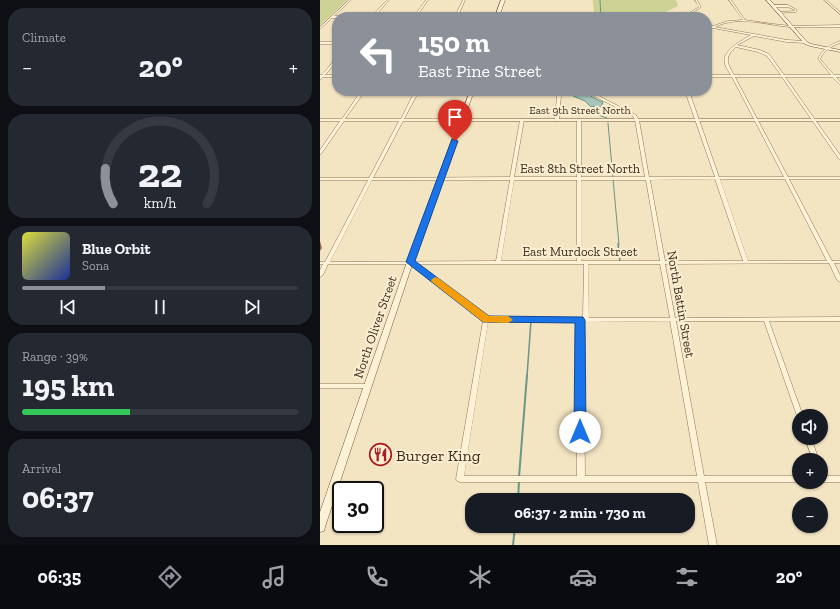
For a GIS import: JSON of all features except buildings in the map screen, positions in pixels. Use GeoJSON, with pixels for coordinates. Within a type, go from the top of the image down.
{"type":"FeatureCollection","features":[{"type":"Feature","properties":{"kind":"street"},"geometry":{"type":"LineString","coordinates":[[337,12],[350,0]]}},
{"type":"Feature","properties":{"kind":"street"},"geometry":{"type":"LineString","coordinates":[[378,12],[388,0]]}},
{"type":"Feature","properties":{"kind":"street"},"geometry":{"type":"LineString","coordinates":[[418,12],[426,0]]}},
{"type":"Feature","properties":{"kind":"street"},"geometry":{"type":"LineString","coordinates":[[458,12],[464,0]]}},
{"type":"Feature","properties":{"kind":"street"},"geometry":{"type":"LineString","coordinates":[[498,12],[502,0]]}},
{"type":"Feature","properties":{"kind":"street"},"geometry":{"type":"LineString","coordinates":[[693,12],[700,8],[696,0]]}},
{"type":"Feature","properties":{"kind":"street"},"geometry":{"type":"LineString","coordinates":[[730,0],[744,20]]}},
{"type":"Feature","properties":{"kind":"street"},"geometry":{"type":"LineString","coordinates":[[768,0],[805,42],[810,45],[840,51]]}},
{"type":"Feature","properties":{"kind":"street"},"geometry":{"type":"LineString","coordinates":[[826,0],[840,13]]}},
{"type":"Feature","properties":{"kind":"street"},"geometry":{"type":"LineString","coordinates":[[773,6],[788,6],[796,10],[795,12],[779,13]]}},
{"type":"Feature","properties":{"kind":"street"},"geometry":{"type":"LineString","coordinates":[[832,6],[840,6]]}},
{"type":"Feature","properties":{"kind":"street"},"geometry":{"type":"LineString","coordinates":[[320,28],[332,17]]}},
{"type":"Feature","properties":{"kind":"street"},"geometry":{"type":"LineString","coordinates":[[713,27],[725,21],[744,20],[791,26],[840,26]]}},
{"type":"Feature","properties":{"kind":"street"},"geometry":{"type":"LineString","coordinates":[[713,27],[787,41],[805,42]]}},
{"type":"Feature","properties":{"kind":"street"},"geometry":{"type":"LineString","coordinates":[[753,34],[729,51],[726,57],[726,63],[840,280]]}},
{"type":"Feature","properties":{"kind":"street"},"geometry":{"type":"LineString","coordinates":[[840,42],[827,49],[819,59],[840,84]]}},
{"type":"Feature","properties":{"kind":"street"},"geometry":{"type":"LineString","coordinates":[[320,43],[332,43]]}},
{"type":"Feature","properties":{"kind":"street"},"geometry":{"type":"LineString","coordinates":[[736,46],[759,51],[768,55],[840,158]]}},
{"type":"Feature","properties":{"kind":"street"},"geometry":{"type":"LineString","coordinates":[[321,77],[332,65]]}},
{"type":"Feature","properties":{"kind":"street"},"geometry":{"type":"LineString","coordinates":[[321,77],[332,76]]}},
{"type":"Feature","properties":{"kind":"street"},"geometry":{"type":"LineString","coordinates":[[712,76],[840,76]]}},
{"type":"Feature","properties":{"kind":"street"},"geometry":{"type":"LineString","coordinates":[[320,153],[360,96]]}},
{"type":"Feature","properties":{"kind":"street"},"geometry":{"type":"LineString","coordinates":[[320,275],[414,96]]}},
{"type":"Feature","properties":{"kind":"street","name":"North Oliver Street"},"geometry":{"type":"LineString","coordinates":[[320,527],[410,262],[470,96]]}},
{"type":"Feature","properties":{"kind":"street"},"geometry":{"type":"LineString","coordinates":[[557,120],[559,96]]}},
{"type":"Feature","properties":{"kind":"street"},"geometry":{"type":"LineString","coordinates":[[597,96],[634,115],[637,120]]}},
{"type":"Feature","properties":{"kind":"street"},"geometry":{"type":"LineString","coordinates":[[689,96],[746,262]]}},
{"type":"Feature","properties":{"kind":"street","name":"East 9th Street North"},"geometry":{"type":"LineString","coordinates":[[320,120],[840,120]]}},
{"type":"Feature","properties":{"kind":"street"},"geometry":{"type":"LineString","coordinates":[[498,262],[522,120]]}},
{"type":"Feature","properties":{"kind":"street"},"geometry":{"type":"LineString","coordinates":[[579,120],[579,262]]}},
{"type":"Feature","properties":{"kind":"street","name":"North Battin Street"},"geometry":{"type":"LineString","coordinates":[[637,120],[713,545]]}},
{"type":"Feature","properties":{"kind":"street","name":"East 8th Street North"},"geometry":{"type":"LineString","coordinates":[[320,179],[840,178]]}},
{"type":"Feature","properties":{"kind":"street","name":"East Murdock Street"},"geometry":{"type":"LineString","coordinates":[[320,262],[840,262]]}},
{"type":"Feature","properties":{"kind":"street"},"geometry":{"type":"LineString","coordinates":[[410,262],[486,320],[840,319]]}},
{"type":"Feature","properties":{"kind":"street"},"geometry":{"type":"LineString","coordinates":[[581,479],[583,320],[586,262]]}},
{"type":"Feature","properties":{"kind":"street"},"geometry":{"type":"LineString","coordinates":[[766,319],[798,409]]}},
{"type":"Feature","properties":{"kind":"street"},"geometry":{"type":"LineString","coordinates":[[486,320],[460,479],[792,479]]}},
{"type":"Feature","properties":{"kind":"street"},"geometry":{"type":"LineString","coordinates":[[320,386],[368,386]]}},
{"type":"Feature","properties":{"kind":"street"},"geometry":{"type":"LineString","coordinates":[[828,478],[840,479]]}},
{"type":"Feature","properties":{"kind":"green space"},"geometry":{"type":"Polygon","coordinates":[[[320,0],[347,0],[334,12],[332,12],[332,14],[320,25],[320,0]]]}},
{"type":"Feature","properties":{"kind":"green space"},"geometry":{"type":"Polygon","coordinates":[[[593,0],[676,0],[678,6],[665,12],[594,12],[593,0]]]}},
{"type":"Feature","properties":{"kind":"water"},"geometry":{"type":"Polygon","coordinates":[[[573,96],[590,96],[603,102],[601,107],[591,107],[585,101],[573,96]]]}},
{"type":"Feature","properties":{"kind":"waterway"},"geometry":{"type":"LineString","coordinates":[[600,0],[601,12]]}},
{"type":"Feature","properties":{"kind":"waterway"},"geometry":{"type":"LineString","coordinates":[[593,106],[598,115],[607,118]]}},
{"type":"Feature","properties":{"kind":"waterway"},"geometry":{"type":"LineString","coordinates":[[608,123],[619,245]]}},
{"type":"Feature","properties":{"kind":"waterway"},"geometry":{"type":"LineString","coordinates":[[618,244],[620,262]]}},
{"type":"Feature","properties":{"kind":"waterway"},"geometry":{"type":"LineString","coordinates":[[527,376],[531,321]]}},
{"type":"Feature","properties":{"kind":"waterway"},"geometry":{"type":"LineString","coordinates":[[519,477],[527,375]]}},
{"type":"Feature","properties":{"kind":"waterway"},"geometry":{"type":"LineString","coordinates":[[518,493],[519,481]]}},
{"type":"Feature","properties":{"kind":"waterway"},"geometry":{"type":"LineString","coordinates":[[513,545],[514,533]]}},
{"type":"Feature","properties":{"kind":"slow traffic"},"geometry":{"type":"LineString","coordinates":[[435,280],[486,320],[508,320]]}},
{"type":"Feature","properties":{"kind":"place","name":"Burger King"},"geometry":{"type":"Point","coordinates":[380,455]}},
{"type":"Feature","properties":{"kind":"route"},"geometry":{"type":"LineString","coordinates":[[455,141],[410,262],[486,320],[580,320],[580,432]]}}]}
